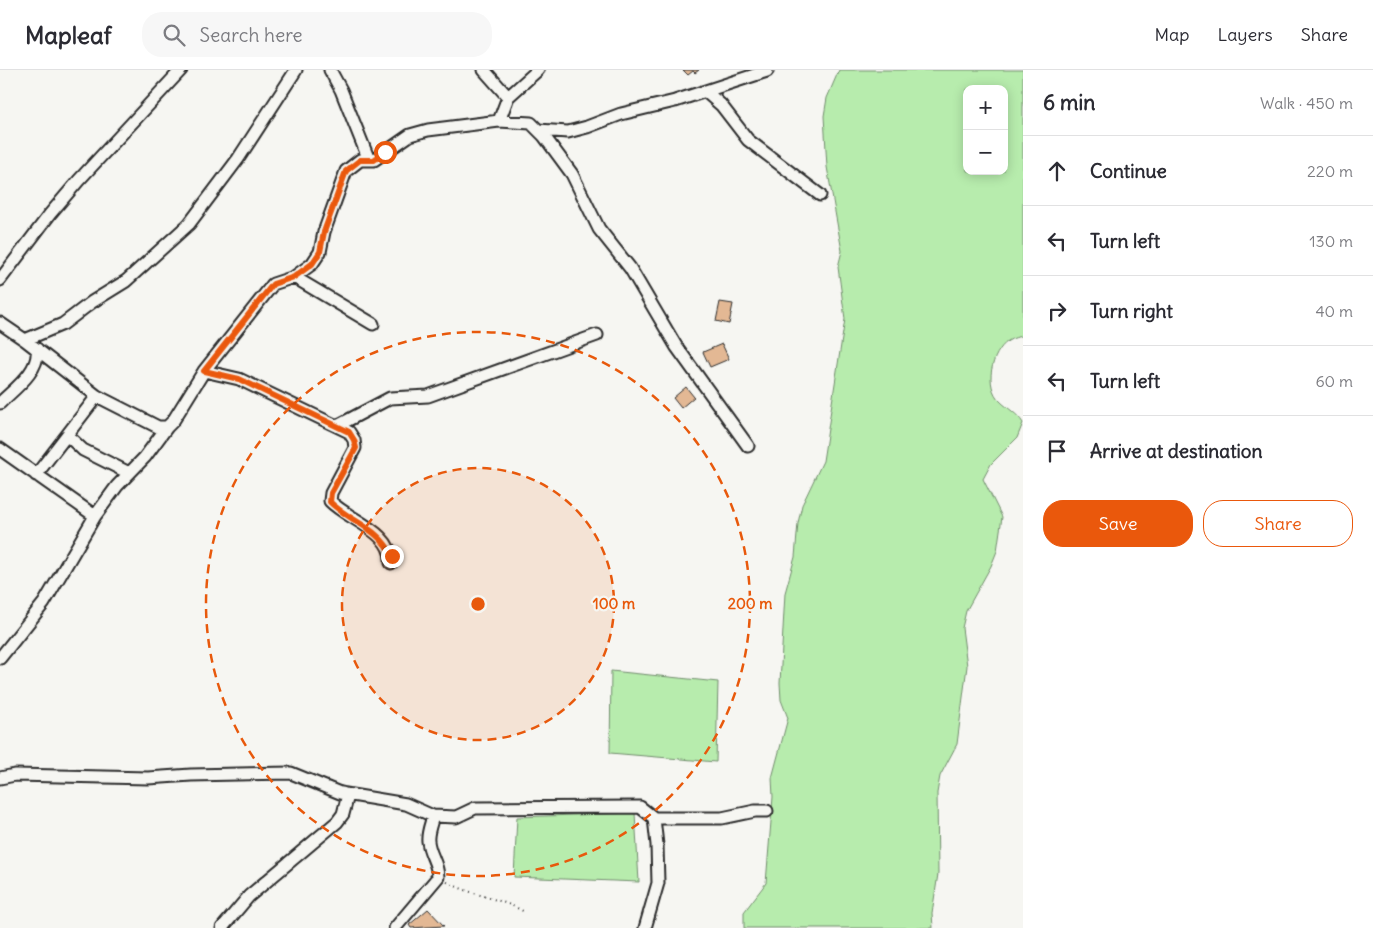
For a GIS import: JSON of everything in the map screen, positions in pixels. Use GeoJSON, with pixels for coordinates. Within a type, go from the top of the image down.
{"type":"FeatureCollection","features":[{"type":"Feature","properties":{"kind":"street"},"geometry":{"type":"LineString","coordinates":[[0,280],[50,214],[79,180],[180,70]]}},
{"type":"Feature","properties":{"kind":"street"},"geometry":{"type":"LineString","coordinates":[[25,340],[63,324],[92,302],[126,281],[188,224],[238,159],[296,70]]}},
{"type":"Feature","properties":{"kind":"street"},"geometry":{"type":"LineString","coordinates":[[330,70],[344,98],[368,160]]}},
{"type":"Feature","properties":{"kind":"street"},"geometry":{"type":"LineString","coordinates":[[484,70],[508,97]]}},
{"type":"Feature","properties":{"kind":"street"},"geometry":{"type":"LineString","coordinates":[[500,120],[508,97],[538,70]]}},
{"type":"Feature","properties":{"kind":"street"},"geometry":{"type":"LineString","coordinates":[[538,130],[568,132],[620,114],[652,108],[767,71]]}},
{"type":"Feature","properties":{"kind":"street"},"geometry":{"type":"LineString","coordinates":[[705,90],[720,105],[748,140],[820,195]]}},
{"type":"Feature","properties":{"kind":"street"},"geometry":{"type":"LineString","coordinates":[[2,652],[44,603],[95,516],[117,486],[145,458],[173,421],[204,371],[273,284],[294,277],[312,264],[320,252],[324,232],[346,171],[360,160],[374,160],[410,135],[500,120],[531,123],[572,174],[599,229],[630,268],[676,346],[748,446]]}},
{"type":"Feature","properties":{"kind":"street"},"geometry":{"type":"LineString","coordinates":[[294,277],[373,324]]}},
{"type":"Feature","properties":{"kind":"street"},"geometry":{"type":"LineString","coordinates":[[0,323],[97,396],[158,427],[167,427]]}},
{"type":"Feature","properties":{"kind":"street"},"geometry":{"type":"LineString","coordinates":[[338,426],[390,398],[428,396],[597,335]]}},
{"type":"Feature","properties":{"kind":"street"},"geometry":{"type":"LineString","coordinates":[[0,404],[34,368],[38,358],[37,349]]}},
{"type":"Feature","properties":{"kind":"street"},"geometry":{"type":"LineString","coordinates":[[204,371],[239,379],[349,432],[356,448],[331,493],[330,502],[378,535],[387,544],[392,556],[391,564]]}},
{"type":"Feature","properties":{"kind":"street"},"geometry":{"type":"LineString","coordinates":[[36,475],[97,396]]}},
{"type":"Feature","properties":{"kind":"street"},"geometry":{"type":"LineString","coordinates":[[68,436],[83,450],[129,473]]}},
{"type":"Feature","properties":{"kind":"street"},"geometry":{"type":"LineString","coordinates":[[0,449],[95,516]]}},
{"type":"Feature","properties":{"kind":"street"},"geometry":{"type":"LineString","coordinates":[[0,778],[15,775],[148,778],[191,774],[291,773],[348,795],[343,814],[337,822],[249,896],[222,928]]}},
{"type":"Feature","properties":{"kind":"street"},"geometry":{"type":"LineString","coordinates":[[340,792],[406,804],[433,816],[456,817],[476,808],[640,807],[654,818],[722,818],[755,811],[767,811]]}},
{"type":"Feature","properties":{"kind":"street"},"geometry":{"type":"LineString","coordinates":[[395,928],[438,877],[438,867],[429,848],[427,838],[433,816]]}},
{"type":"Feature","properties":{"kind":"street"},"geometry":{"type":"LineString","coordinates":[[645,928],[658,883],[658,846],[654,818]]}},
{"type":"Feature","properties":{"kind":"path"},"geometry":{"type":"LineString","coordinates":[[438,877],[460,888],[509,904],[524,911]]}},
{"type":"Feature","properties":{"kind":"green space"},"geometry":{"type":"Polygon","coordinates":[[[839,70],[1023,70],[1023,335],[1010,340],[1002,346],[994,361],[991,379],[995,395],[1023,423],[1017,438],[991,464],[983,479],[1002,517],[997,551],[991,566],[966,611],[962,628],[967,666],[957,744],[940,776],[937,793],[938,874],[932,913],[933,928],[744,928],[744,912],[766,883],[773,797],[772,778],[788,718],[781,700],[780,683],[785,593],[795,557],[798,523],[802,505],[823,461],[845,319],[838,267],[842,251],[827,167],[824,116],[827,98],[839,70]]]}},
{"type":"Feature","properties":{"kind":"green space"},"geometry":{"type":"Polygon","coordinates":[[[611,671],[718,682],[716,762],[610,753],[611,671]]]}},
{"type":"Feature","properties":{"kind":"green space"},"geometry":{"type":"Polygon","coordinates":[[[635,813],[639,882],[514,877],[517,817],[635,813]]]}},
{"type":"Feature","properties":{"kind":"building"},"geometry":{"type":"Polygon","coordinates":[[[683,70],[699,70],[695,73],[693,71],[688,75],[683,70]]]}},
{"type":"Feature","properties":{"kind":"building"},"geometry":{"type":"Polygon","coordinates":[[[720,302],[733,304],[729,324],[716,321],[720,302]]]}},
{"type":"Feature","properties":{"kind":"building"},"geometry":{"type":"Polygon","coordinates":[[[722,344],[729,359],[710,367],[703,352],[722,344]]]}},
{"type":"Feature","properties":{"kind":"building"},"geometry":{"type":"Polygon","coordinates":[[[686,387],[694,397],[681,408],[673,398],[686,387]]]}},
{"type":"Feature","properties":{"kind":"building"},"geometry":{"type":"Polygon","coordinates":[[[428,909],[444,926],[411,928],[409,925],[428,909]]]}},
{"type":"Feature","properties":{"kind":"route"},"geometry":{"type":"LineString","coordinates":[[385,152],[374,160],[360,160],[346,171],[324,232],[320,252],[312,264],[294,277],[273,284],[204,371],[239,379],[349,432],[356,448],[331,493],[330,502],[336,508],[378,535],[387,544],[392,556]]}}]}
